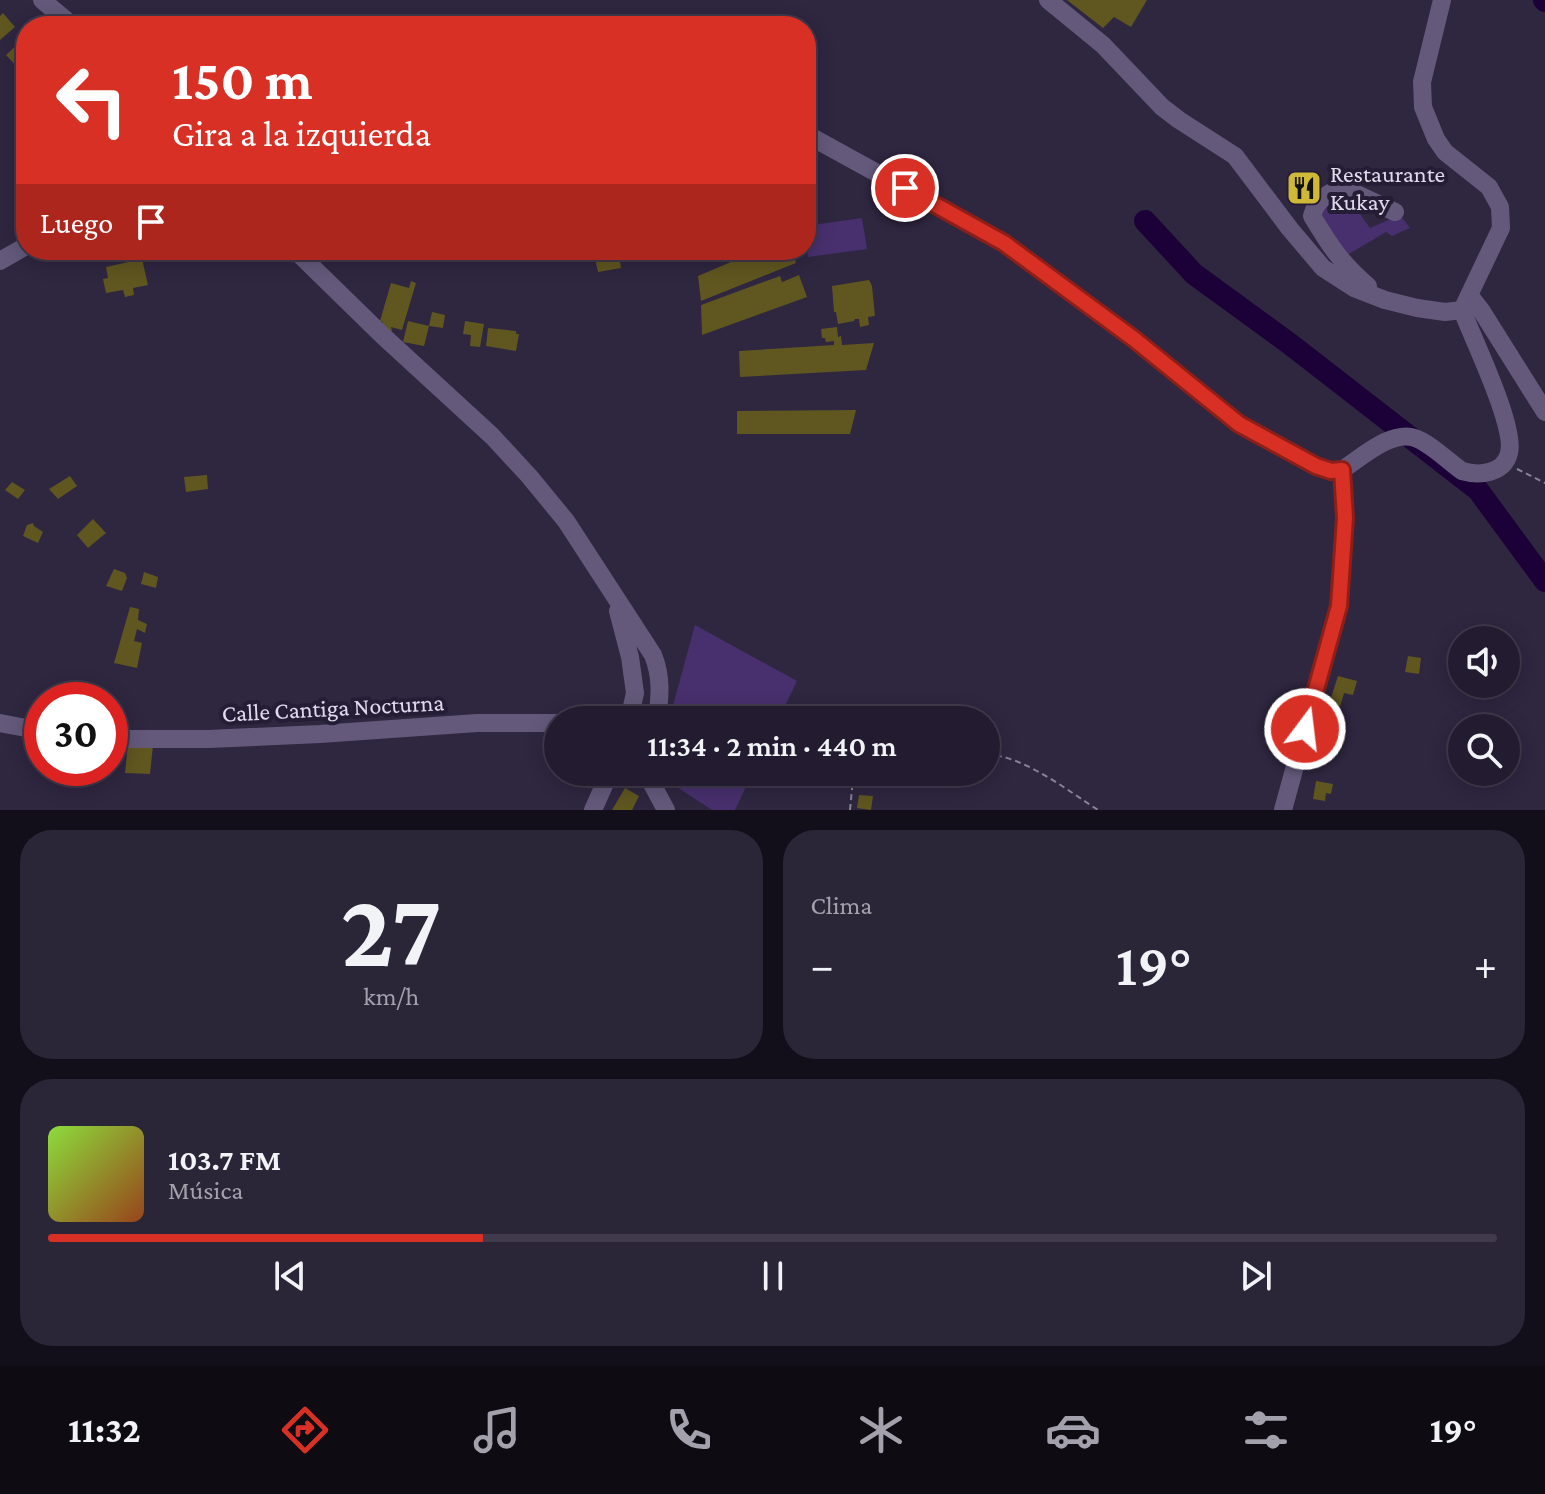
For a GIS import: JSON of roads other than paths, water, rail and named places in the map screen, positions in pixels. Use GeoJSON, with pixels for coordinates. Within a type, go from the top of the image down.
{"type":"FeatureCollection","features":[{"type":"Feature","properties":{"kind":"street"},"geometry":{"type":"LineString","coordinates":[[42,0],[61,16]]}},
{"type":"Feature","properties":{"kind":"street"},"geometry":{"type":"LineString","coordinates":[[1048,0],[1103,45],[1162,107],[1235,156],[1323,268],[1354,288],[1385,300],[1445,312],[1466,303],[1501,228],[1500,207],[1489,187],[1445,152],[1423,107],[1422,82],[1442,0]]}},
{"type":"Feature","properties":{"kind":"street"},"geometry":{"type":"LineString","coordinates":[[816,140],[1004,243],[1134,339],[1239,424],[1331,471],[1342,470],[1390,439],[1403,435],[1418,438],[1470,474],[1496,470],[1505,463],[1510,453],[1510,443],[1505,418],[1466,303]]}},
{"type":"Feature","properties":{"kind":"street"},"geometry":{"type":"LineString","coordinates":[[1385,300],[1345,266],[1312,216],[1318,203],[1331,191],[1340,188],[1395,212]]}},
{"type":"Feature","properties":{"kind":"street"},"geometry":{"type":"LineString","coordinates":[[305,260],[492,436],[566,521],[653,655],[661,690],[659,706]]}},
{"type":"Feature","properties":{"kind":"street"},"geometry":{"type":"LineString","coordinates":[[1466,303],[1481,310],[1545,412]]}},
{"type":"Feature","properties":{"kind":"street"},"geometry":{"type":"LineString","coordinates":[[1283,810],[1339,606],[1345,518],[1342,470]]}},
{"type":"Feature","properties":{"kind":"street"},"geometry":{"type":"LineString","coordinates":[[613,593],[630,657],[635,693],[632,706]]}},
{"type":"Feature","properties":{"kind":"street"},"geometry":{"type":"LineString","coordinates":[[0,723],[24,728]]}},
{"type":"Feature","properties":{"kind":"street","name":"Calle Cantiga Nocturna"},"geometry":{"type":"LineString","coordinates":[[128,739],[209,739],[477,723],[544,723]]}},
{"type":"Feature","properties":{"kind":"street"},"geometry":{"type":"LineString","coordinates":[[593,810],[603,786]]}},
{"type":"Feature","properties":{"kind":"street"},"geometry":{"type":"LineString","coordinates":[[653,786],[666,810]]}},
{"type":"Feature","properties":{"kind":"waterway"},"geometry":{"type":"LineString","coordinates":[[1145,221],[1194,274],[1478,490],[1545,581]]}},
{"type":"Feature","properties":{"kind":"place","name":"Restaurante Kukay"},"geometry":{"type":"Point","coordinates":[1304,188]}}]}
